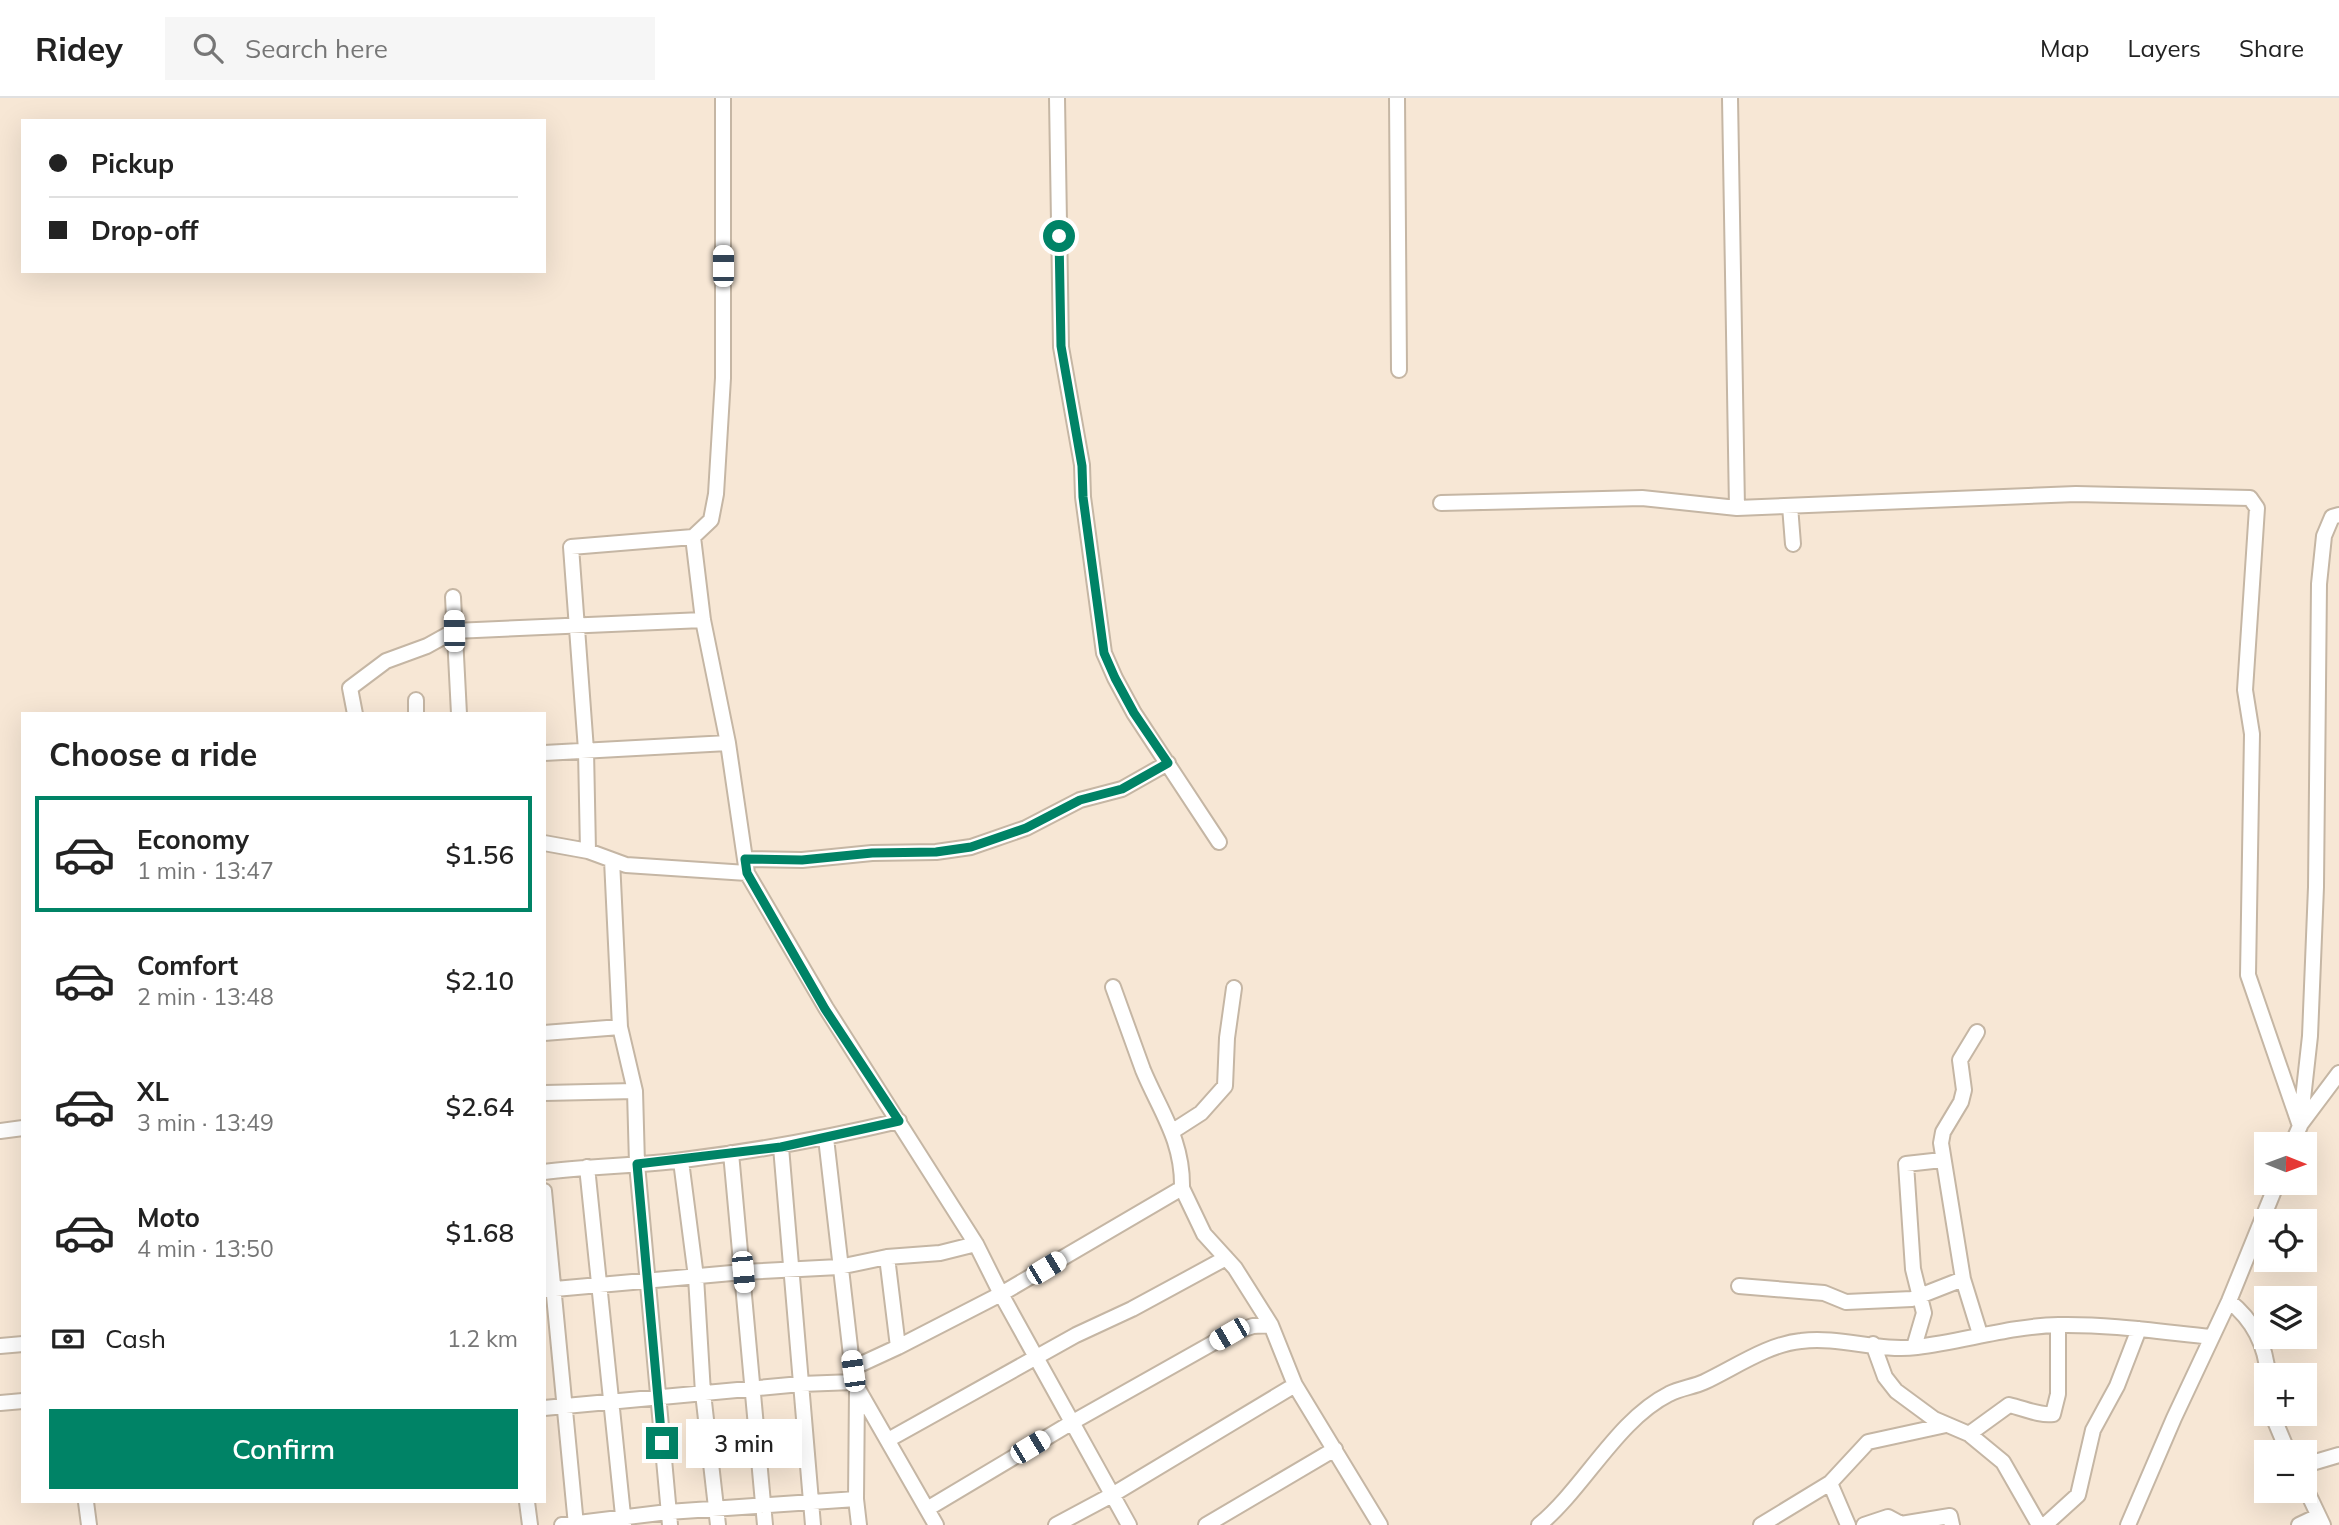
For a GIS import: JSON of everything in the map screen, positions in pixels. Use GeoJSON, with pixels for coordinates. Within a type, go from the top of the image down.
{"type":"FeatureCollection","features":[{"type":"Feature","properties":{"kind":"street"},"geometry":{"type":"LineString","coordinates":[[588,851],[586,750],[571,547],[693,537],[711,520],[716,494],[723,378],[723,98]]}},
{"type":"Feature","properties":{"kind":"street"},"geometry":{"type":"LineString","coordinates":[[1057,98],[1061,346],[1082,466],[1083,497],[1104,653],[1134,713],[1219,842]]}},
{"type":"Feature","properties":{"kind":"street"},"geometry":{"type":"LineString","coordinates":[[1397,98],[1399,370]]}},
{"type":"Feature","properties":{"kind":"street"},"geometry":{"type":"LineString","coordinates":[[1730,98],[1737,508]]}},
{"type":"Feature","properties":{"kind":"street"},"geometry":{"type":"LineString","coordinates":[[1441,503],[1642,498],[1737,508],[2076,494],[2250,498],[2257,509],[2245,690],[2252,734],[2248,975],[2300,1126]]}},
{"type":"Feature","properties":{"kind":"street"},"geometry":{"type":"LineString","coordinates":[[1790,506],[1793,544]]}},
{"type":"Feature","properties":{"kind":"street"},"geometry":{"type":"LineString","coordinates":[[2300,1126],[2309,1036],[2316,887],[2319,583],[2324,536],[2332,517],[2339,515]]}},
{"type":"Feature","properties":{"kind":"street"},"geometry":{"type":"LineString","coordinates":[[693,537],[703,620],[728,743],[746,866],[825,1009],[976,1244],[1036,1359],[1129,1525]]}},
{"type":"Feature","properties":{"kind":"street"},"geometry":{"type":"LineString","coordinates":[[453,597],[459,712]]}},
{"type":"Feature","properties":{"kind":"street"},"geometry":{"type":"LineString","coordinates":[[355,712],[350,688],[386,661],[427,646],[454,631],[703,620]]}},
{"type":"Feature","properties":{"kind":"street"},"geometry":{"type":"LineString","coordinates":[[546,753],[728,743]]}},
{"type":"Feature","properties":{"kind":"street"},"geometry":{"type":"LineString","coordinates":[[546,843],[588,851],[626,865],[746,866],[872,853],[936,852],[971,847],[1026,828],[1080,800],[1122,789],[1168,763]]}},
{"type":"Feature","properties":{"kind":"street"},"geometry":{"type":"LineString","coordinates":[[612,860],[620,1027],[635,1091],[637,1164],[669,1518]]}},
{"type":"Feature","properties":{"kind":"street"},"geometry":{"type":"LineString","coordinates":[[1114,987],[1144,1072],[1173,1131],[1183,1167],[1182,1188],[1204,1234],[1235,1268],[1271,1325],[1295,1385],[1378,1524]]}},
{"type":"Feature","properties":{"kind":"street"},"geometry":{"type":"LineString","coordinates":[[1173,1131],[1201,1113],[1225,1086],[1227,1038],[1234,988]]}},
{"type":"Feature","properties":{"kind":"street"},"geometry":{"type":"LineString","coordinates":[[546,1033],[620,1027]]}},
{"type":"Feature","properties":{"kind":"street"},"geometry":{"type":"LineString","coordinates":[[1977,1032],[1960,1060],[1964,1090],[1961,1102],[1943,1132],[1941,1143],[1962,1279],[1980,1334]]}},
{"type":"Feature","properties":{"kind":"street"},"geometry":{"type":"LineString","coordinates":[[2297,1132],[2339,1073]]}},
{"type":"Feature","properties":{"kind":"street"},"geometry":{"type":"LineString","coordinates":[[546,1093],[635,1091]]}},
{"type":"Feature","properties":{"kind":"street"},"geometry":{"type":"LineString","coordinates":[[546,1172],[681,1161],[781,1147],[899,1121]]}},
{"type":"Feature","properties":{"kind":"street"},"geometry":{"type":"LineString","coordinates":[[0,1130],[21,1128]]}},
{"type":"Feature","properties":{"kind":"street"},"geometry":{"type":"LineString","coordinates":[[826,1138],[839,1267],[855,1380],[856,1499],[859,1525]]}},
{"type":"Feature","properties":{"kind":"street"},"geometry":{"type":"LineString","coordinates":[[781,1147],[813,1525]]}},
{"type":"Feature","properties":{"kind":"street"},"geometry":{"type":"LineString","coordinates":[[731,1153],[765,1525]]}},
{"type":"Feature","properties":{"kind":"street"},"geometry":{"type":"LineString","coordinates":[[1914,1347],[1924,1312],[1913,1269],[1906,1164],[1942,1160]]}},
{"type":"Feature","properties":{"kind":"street"},"geometry":{"type":"LineString","coordinates":[[681,1161],[696,1277],[704,1393],[718,1525]]}},
{"type":"Feature","properties":{"kind":"street"},"geometry":{"type":"LineString","coordinates":[[587,1167],[624,1521]]}},
{"type":"Feature","properties":{"kind":"street"},"geometry":{"type":"LineString","coordinates":[[936,1525],[855,1380],[859,1365],[898,1348],[1001,1294],[1182,1188]]}},
{"type":"Feature","properties":{"kind":"street"},"geometry":{"type":"LineString","coordinates":[[2128,1525],[2229,1301],[2272,1195]]}},
{"type":"Feature","properties":{"kind":"street"},"geometry":{"type":"LineString","coordinates":[[546,1231],[549,1290],[565,1406],[572,1524],[669,1518],[716,1508],[856,1499]]}},
{"type":"Feature","properties":{"kind":"street"},"geometry":{"type":"LineString","coordinates":[[549,1290],[743,1272],[839,1267],[887,1257],[940,1253],[976,1244]]}},
{"type":"Feature","properties":{"kind":"street"},"geometry":{"type":"LineString","coordinates":[[887,1257],[898,1348]]}},
{"type":"Feature","properties":{"kind":"street"},"geometry":{"type":"LineString","coordinates":[[888,1440],[1076,1335],[1132,1309],[1226,1258]]}},
{"type":"Feature","properties":{"kind":"street"},"geometry":{"type":"LineString","coordinates":[[1739,1286],[1824,1293],[1846,1302],[1912,1299],[1962,1279]]}},
{"type":"Feature","properties":{"kind":"street"},"geometry":{"type":"LineString","coordinates":[[2229,1301],[2244,1313],[2261,1341],[2265,1363]]}},
{"type":"Feature","properties":{"kind":"street"},"geometry":{"type":"LineString","coordinates":[[927,1509],[1071,1423],[1229,1334],[1253,1326],[1271,1325]]}},
{"type":"Feature","properties":{"kind":"street"},"geometry":{"type":"LineString","coordinates":[[1539,1525],[1555,1512],[1636,1418],[1668,1394],[1700,1384],[1776,1348],[1800,1341],[1840,1340],[1914,1347],[1980,1334],[2058,1325],[2138,1329],[2212,1337]]}},
{"type":"Feature","properties":{"kind":"street"},"geometry":{"type":"LineString","coordinates":[[1969,1434],[2009,1405],[2044,1415],[2053,1413],[2058,1394],[2058,1325]]}},
{"type":"Feature","properties":{"kind":"street"},"geometry":{"type":"LineString","coordinates":[[2045,1525],[2078,1495],[2093,1430],[2118,1386],[2138,1329]]}},
{"type":"Feature","properties":{"kind":"street"},"geometry":{"type":"LineString","coordinates":[[0,1346],[21,1344]]}},
{"type":"Feature","properties":{"kind":"street"},"geometry":{"type":"LineString","coordinates":[[1873,1344],[1885,1377],[1896,1391],[1934,1419],[1969,1434],[2003,1462],[2039,1525]]}},
{"type":"Feature","properties":{"kind":"street"},"geometry":{"type":"LineString","coordinates":[[546,1408],[855,1380]]}},
{"type":"Feature","properties":{"kind":"street"},"geometry":{"type":"LineString","coordinates":[[1056,1525],[1112,1495],[1295,1385]]}},
{"type":"Feature","properties":{"kind":"street"},"geometry":{"type":"LineString","coordinates":[[0,1403],[21,1401]]}},
{"type":"Feature","properties":{"kind":"street"},"geometry":{"type":"LineString","coordinates":[[1761,1525],[1830,1483],[1868,1442],[1946,1424]]}},
{"type":"Feature","properties":{"kind":"street"},"geometry":{"type":"LineString","coordinates":[[1206,1525],[1335,1449]]}},
{"type":"Feature","properties":{"kind":"street"},"geometry":{"type":"LineString","coordinates":[[2317,1461],[2339,1455]]}},
{"type":"Feature","properties":{"kind":"street"},"geometry":{"type":"LineString","coordinates":[[1830,1483],[1847,1525]]}},
{"type":"Feature","properties":{"kind":"street"},"geometry":{"type":"LineString","coordinates":[[86,1503],[89,1525]]}},
{"type":"Feature","properties":{"kind":"street"},"geometry":{"type":"LineString","coordinates":[[527,1503],[530,1525]]}},
{"type":"Feature","properties":{"kind":"street"},"geometry":{"type":"LineString","coordinates":[[2299,1525],[2321,1521],[2313,1503]]}},
{"type":"Feature","properties":{"kind":"street"},"geometry":{"type":"LineString","coordinates":[[1864,1525],[1888,1517],[1901,1524],[1950,1516],[1952,1525]]}},
{"type":"Feature","properties":{"kind":"route"},"geometry":{"type":"LineString","coordinates":[[662,1443],[637,1164],[681,1161],[781,1147],[899,1121],[825,1009],[747,873],[745,859],[802,860],[872,853],[936,852],[971,847],[1026,828],[1080,800],[1122,789],[1168,763],[1134,713],[1104,653],[1083,497],[1082,466],[1061,346],[1059,236]]}}]}
